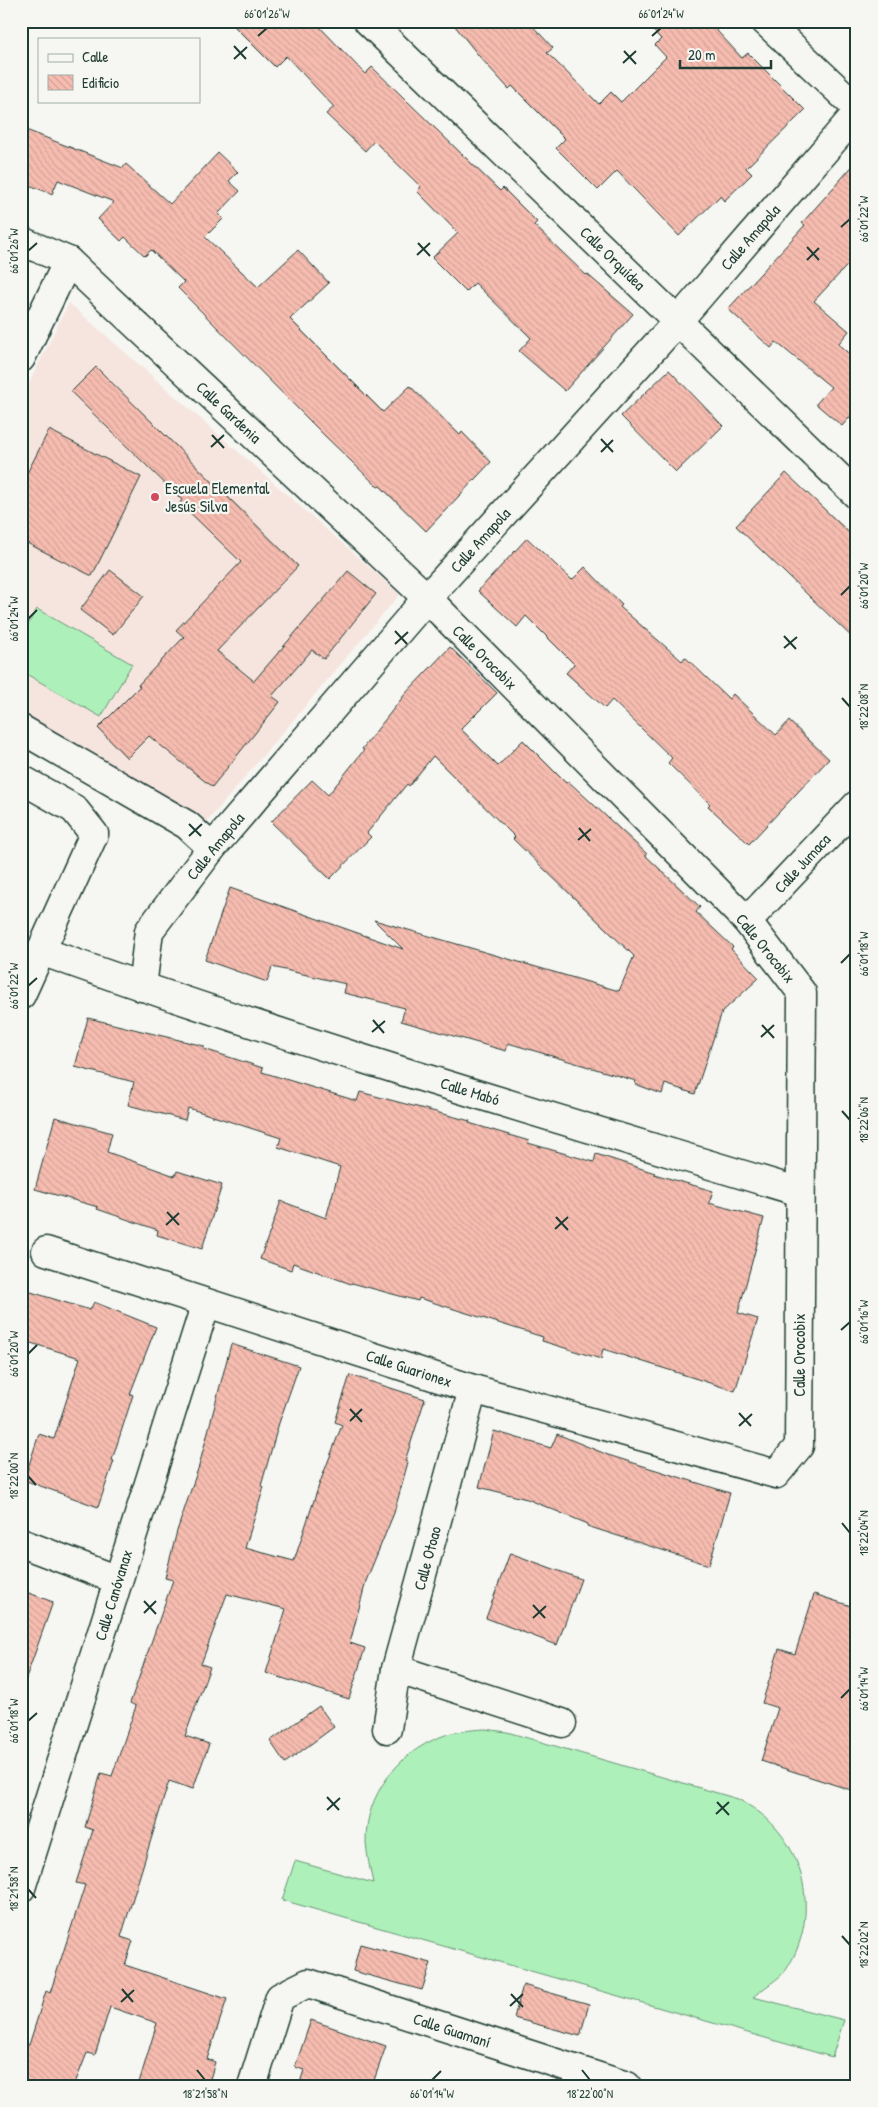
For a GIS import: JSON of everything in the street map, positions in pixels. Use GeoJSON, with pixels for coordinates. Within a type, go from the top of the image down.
{"type":"FeatureCollection","features":[{"type":"Feature","properties":{"kind":"street","name":"Calle Orquídea"},"geometry":{"type":"LineString","coordinates":[[368,21],[857,495]]}},
{"type":"Feature","properties":{"kind":"street"},"geometry":{"type":"LineString","coordinates":[[765,21],[857,108]]}},
{"type":"Feature","properties":{"kind":"street","name":"Calle Amapola"},"geometry":{"type":"LineString","coordinates":[[142,987],[149,931],[212,848],[427,598],[678,321],[857,113]]}},
{"type":"Feature","properties":{"kind":"street","name":"Calle Gardenia"},"geometry":{"type":"LineString","coordinates":[[21,242],[68,261],[427,598]]}},
{"type":"Feature","properties":{"kind":"street"},"geometry":{"type":"LineString","coordinates":[[21,358],[68,261]]}},
{"type":"Feature","properties":{"kind":"street","name":"Calle Orocobix"},"geometry":{"type":"LineString","coordinates":[[427,598],[747,921],[802,993],[799,1446],[776,1474]]}},
{"type":"Feature","properties":{"kind":"street"},"geometry":{"type":"LineString","coordinates":[[21,728],[187,825],[212,848]]}},
{"type":"Feature","properties":{"kind":"street"},"geometry":{"type":"LineString","coordinates":[[21,779],[74,809],[94,834],[21,995]]}},
{"type":"Feature","properties":{"kind":"street","name":"Calle Jumaca"},"geometry":{"type":"LineString","coordinates":[[747,921],[857,805]]}},
{"type":"Feature","properties":{"kind":"street","name":"Calle Mabó"},"geometry":{"type":"LineString","coordinates":[[41,951],[142,987],[401,1070],[800,1192]]}},
{"type":"Feature","properties":{"kind":"street","name":"Calle Guarionex"},"geometry":{"type":"LineString","coordinates":[[46,1251],[473,1389],[776,1474]]}},
{"type":"Feature","properties":{"kind":"street","name":"Calle Canóvanax"},"geometry":{"type":"LineString","coordinates":[[21,1888],[28,1846],[118,1580],[206,1303]]}},
{"type":"Feature","properties":{"kind":"street","name":"Calle Otoao"},"geometry":{"type":"LineString","coordinates":[[387,1730],[396,1669],[473,1389]]}},
{"type":"Feature","properties":{"kind":"street"},"geometry":{"type":"LineString","coordinates":[[21,1543],[118,1580]]}},
{"type":"Feature","properties":{"kind":"street"},"geometry":{"type":"LineString","coordinates":[[396,1669],[562,1723]]}},
{"type":"Feature","properties":{"kind":"street","name":"Calle Guamaní"},"geometry":{"type":"LineString","coordinates":[[252,2086],[280,1997],[308,1983],[562,2076],[627,2086]]}},
{"type":"Feature","properties":{"kind":"shaded area","name":"Escuela Elemental Jesús Silva"},"geometry":{"type":"Polygon","coordinates":[[[69,303],[400,594],[207,822],[21,717],[21,399],[69,303]]]}},
{"type":"Feature","properties":{"kind":"green space"},"geometry":{"type":"Polygon","coordinates":[[[37,609],[132,664],[101,717],[21,671],[21,636],[37,609]]]}},
{"type":"Feature","properties":{"kind":"green space"},"geometry":{"type":"Polygon","coordinates":[[[485,1729],[507,1732],[738,1799],[767,1819],[787,1842],[796,1859],[805,1896],[805,1915],[796,1953],[786,1970],[753,1997],[844,2020],[832,2057],[282,1900],[295,1861],[373,1883],[366,1847],[367,1825],[371,1808],[387,1778],[398,1765],[425,1744],[451,1733],[485,1729]]]}},
{"type":"Feature","properties":{"kind":"building"},"geometry":{"type":"Polygon","coordinates":[[[229,21],[314,21],[365,74],[372,67],[500,191],[503,188],[537,222],[534,225],[586,275],[633,314],[565,391],[519,351],[531,338],[475,283],[466,292],[432,258],[458,233],[417,191],[421,187],[374,141],[365,151],[326,114],[334,107],[286,56],[275,67],[229,21]]]}},
{"type":"Feature","properties":{"kind":"building"},"geometry":{"type":"Polygon","coordinates":[[[451,21],[528,21],[553,48],[547,53],[599,104],[611,92],[621,102],[666,57],[655,45],[661,39],[644,21],[708,21],[742,58],[748,53],[805,110],[746,168],[752,174],[724,201],[720,196],[679,236],[617,171],[598,190],[556,148],[565,139],[512,86],[509,89],[451,21]]]}},
{"type":"Feature","properties":{"kind":"building"},"geometry":{"type":"Polygon","coordinates":[[[21,128],[123,168],[126,164],[170,204],[218,153],[238,172],[229,181],[240,191],[218,214],[223,219],[205,237],[258,287],[298,250],[329,283],[290,319],[383,412],[410,386],[460,435],[462,432],[491,462],[426,531],[325,436],[178,288],[184,282],[151,250],[145,256],[125,237],[121,241],[98,219],[114,202],[58,180],[52,194],[21,182],[21,128]]]}},
{"type":"Feature","properties":{"kind":"building"},"geometry":{"type":"Polygon","coordinates":[[[857,161],[857,255],[814,301],[849,331],[838,344],[855,359],[857,357],[857,409],[842,426],[816,404],[831,387],[776,342],[771,348],[728,309],[805,225],[802,223],[857,161]]]}},
{"type":"Feature","properties":{"kind":"building"},"geometry":{"type":"Polygon","coordinates":[[[96,367],[298,566],[217,651],[254,681],[348,571],[376,594],[324,659],[312,650],[272,696],[280,702],[212,787],[149,736],[127,758],[98,728],[140,686],[138,685],[184,637],[176,630],[241,562],[180,503],[182,500],[71,392],[96,367]]]}},
{"type":"Feature","properties":{"kind":"building"},"geometry":{"type":"Polygon","coordinates":[[[669,370],[723,426],[676,472],[621,416],[669,370]]]}},
{"type":"Feature","properties":{"kind":"building"},"geometry":{"type":"Polygon","coordinates":[[[49,430],[141,477],[92,576],[21,540],[21,485],[49,430]]]}},
{"type":"Feature","properties":{"kind":"building"},"geometry":{"type":"Polygon","coordinates":[[[786,473],[857,540],[857,642],[736,526],[786,473]]]}},
{"type":"Feature","properties":{"kind":"building"},"geometry":{"type":"Polygon","coordinates":[[[527,538],[572,580],[585,567],[622,605],[620,607],[682,661],[685,657],[729,699],[733,694],[776,735],[789,721],[829,759],[749,844],[708,806],[710,804],[668,763],[672,758],[612,700],[605,708],[566,673],[574,664],[526,616],[517,627],[478,591],[527,538]]]}},
{"type":"Feature","properties":{"kind":"building"},"geometry":{"type":"Polygon","coordinates":[[[110,570],[144,596],[113,635],[80,610],[110,570]]]}},
{"type":"Feature","properties":{"kind":"building"},"geometry":{"type":"Polygon","coordinates":[[[450,647],[497,693],[461,729],[498,766],[523,740],[566,783],[568,781],[647,854],[646,856],[700,907],[696,912],[733,947],[731,949],[759,978],[722,1012],[695,1094],[665,1084],[662,1094],[635,1084],[636,1081],[508,1043],[506,1051],[401,1021],[405,1008],[344,993],[346,984],[272,967],[267,982],[205,960],[230,888],[403,949],[374,920],[619,991],[634,956],[513,839],[515,837],[433,756],[409,786],[407,784],[367,833],[371,837],[330,879],[271,822],[312,780],[328,795],[406,693],[450,647]]]}},
{"type":"Feature","properties":{"kind":"building"},"geometry":{"type":"Polygon","coordinates":[[[88,1018],[204,1046],[204,1049],[263,1068],[262,1072],[357,1101],[360,1092],[470,1121],[469,1123],[529,1141],[528,1143],[594,1162],[596,1154],[654,1174],[713,1191],[709,1203],[764,1218],[738,1313],[758,1319],[735,1391],[603,1349],[601,1359],[542,1341],[543,1337],[419,1298],[418,1301],[351,1284],[293,1263],[291,1270],[260,1259],[281,1201],[326,1218],[340,1167],[278,1147],[281,1138],[188,1108],[185,1120],[128,1105],[134,1082],[75,1067],[88,1018]]]}},
{"type":"Feature","properties":{"kind":"building"},"geometry":{"type":"Polygon","coordinates":[[[55,1117],[112,1133],[107,1152],[175,1176],[177,1171],[222,1185],[202,1249],[157,1235],[158,1230],[97,1209],[98,1207],[35,1189],[55,1117]]]}},
{"type":"Feature","properties":{"kind":"building"},"geometry":{"type":"Polygon","coordinates":[[[21,1289],[90,1310],[94,1302],[156,1327],[130,1394],[133,1395],[112,1460],[114,1461],[98,1507],[24,1480],[39,1434],[54,1439],[80,1358],[21,1340],[21,1289]]]}},
{"type":"Feature","properties":{"kind":"building"},"geometry":{"type":"Polygon","coordinates":[[[231,1344],[299,1366],[279,1423],[261,1486],[264,1487],[245,1548],[294,1561],[319,1485],[342,1425],[335,1422],[350,1375],[425,1399],[405,1461],[408,1462],[394,1513],[366,1581],[350,1643],[365,1648],[349,1699],[266,1673],[286,1609],[227,1594],[201,1664],[210,1667],[185,1736],[209,1744],[193,1789],[169,1781],[121,1937],[133,1941],[125,1965],[227,1999],[207,2059],[215,2062],[208,2086],[138,2086],[157,2023],[110,2007],[95,2055],[87,2053],[74,2086],[21,2086],[21,2042],[29,2045],[46,1991],[50,1993],[85,1885],[76,1883],[93,1830],[85,1827],[101,1773],[112,1776],[136,1706],[130,1703],[173,1580],[165,1578],[177,1531],[199,1466],[231,1344]]]}},
{"type":"Feature","properties":{"kind":"building"},"geometry":{"type":"Polygon","coordinates":[[[494,1431],[551,1448],[557,1434],[608,1455],[730,1493],[709,1565],[587,1526],[588,1524],[527,1499],[479,1487],[494,1431]]]}},
{"type":"Feature","properties":{"kind":"building"},"geometry":{"type":"Polygon","coordinates":[[[510,1553],[581,1579],[557,1645],[486,1618],[510,1553]]]}},
{"type":"Feature","properties":{"kind":"building"},"geometry":{"type":"Polygon","coordinates":[[[21,1590],[53,1602],[25,1681],[21,1680],[21,1590]]]}},
{"type":"Feature","properties":{"kind":"building"},"geometry":{"type":"Polygon","coordinates":[[[814,1594],[857,1608],[857,1792],[761,1761],[778,1708],[762,1703],[779,1649],[795,1654],[814,1594]]]}},
{"type":"Feature","properties":{"kind":"building"},"geometry":{"type":"Polygon","coordinates":[[[319,1706],[334,1727],[285,1763],[270,1741],[319,1706]]]}},
{"type":"Feature","properties":{"kind":"building"},"geometry":{"type":"Polygon","coordinates":[[[360,1944],[431,1963],[422,1990],[353,1971],[360,1944]]]}},
{"type":"Feature","properties":{"kind":"building"},"geometry":{"type":"Polygon","coordinates":[[[523,1985],[589,2004],[580,2036],[514,2018],[523,1985]]]}},
{"type":"Feature","properties":{"kind":"building"},"geometry":{"type":"Polygon","coordinates":[[[311,2020],[386,2046],[372,2086],[299,2086],[304,2070],[295,2067],[311,2020]]]}},
{"type":"Feature","properties":{"kind":"place","name":"Escuela Elemental Jesús Silva"},"geometry":{"type":"Point","coordinates":[155,497]}}]}
